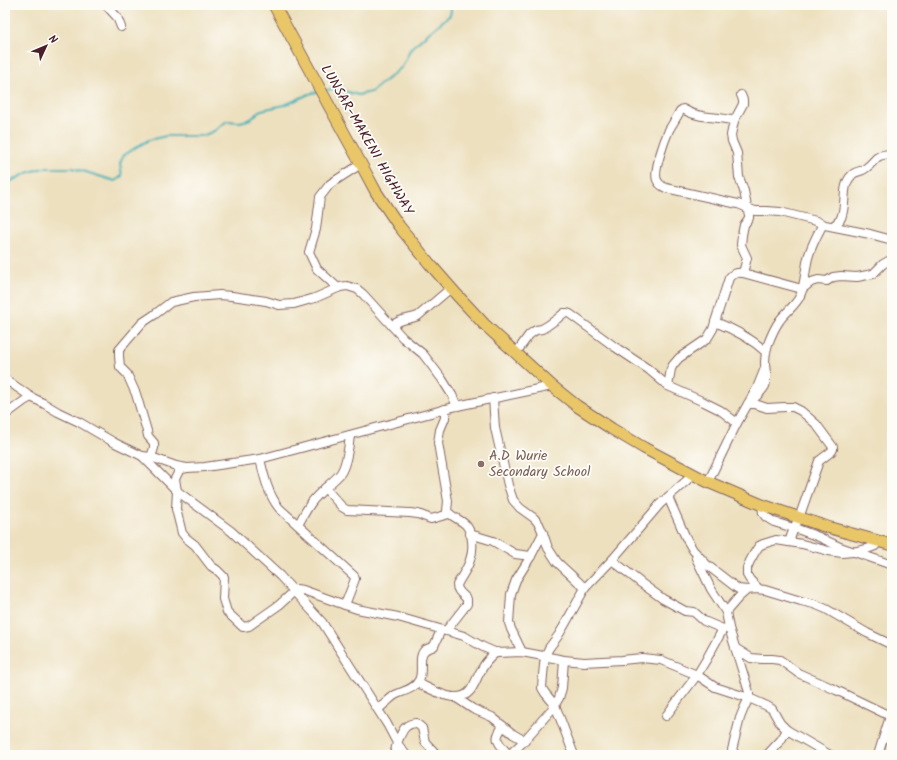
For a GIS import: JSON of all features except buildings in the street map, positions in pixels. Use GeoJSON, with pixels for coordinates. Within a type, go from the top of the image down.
{"type":"FeatureCollection","features":[{"type":"Feature","properties":{"kind":"main road","name":"LUNSAR-MAKENI HIGHWAY"},"geometry":{"type":"LineString","coordinates":[[274,5],[376,192],[399,226],[429,263],[484,324],[552,386],[577,406],[612,429],[693,475],[762,505],[827,527],[892,545]]}},
{"type":"Feature","properties":{"kind":"street"},"geometry":{"type":"LineString","coordinates":[[106,5],[117,16],[121,27]]}},
{"type":"Feature","properties":{"kind":"street"},"geometry":{"type":"LineString","coordinates":[[741,95],[743,104],[734,122],[732,141],[737,153],[739,177],[749,214],[744,225],[741,245],[747,258],[743,273]]}},
{"type":"Feature","properties":{"kind":"street"},"geometry":{"type":"LineString","coordinates":[[734,122],[726,119],[690,114],[683,109],[680,111],[668,131],[660,155],[656,178],[658,182],[666,188],[738,204],[755,211],[780,212],[823,224],[892,240]]}},
{"type":"Feature","properties":{"kind":"street"},"geometry":{"type":"LineString","coordinates":[[833,226],[840,219],[843,210],[847,183],[851,176],[854,173],[865,169],[874,159],[882,154],[892,154]]}},
{"type":"Feature","properties":{"kind":"street"},"geometry":{"type":"LineString","coordinates":[[338,288],[318,269],[309,252],[316,228],[320,197],[330,184],[361,164]]}},
{"type":"Feature","properties":{"kind":"street"},"geometry":{"type":"LineString","coordinates":[[708,482],[748,404],[764,387],[767,374],[765,361],[766,352],[772,333],[780,320],[798,300],[802,290],[809,256],[823,224]]}},
{"type":"Feature","properties":{"kind":"street"},"geometry":{"type":"LineString","coordinates":[[802,290],[811,282],[818,280],[827,281],[833,277],[873,274],[883,264],[892,259]]}},
{"type":"Feature","properties":{"kind":"street"},"geometry":{"type":"LineString","coordinates":[[668,386],[673,365],[679,358],[707,339],[713,329],[729,278],[734,273],[743,273],[802,290]]}},
{"type":"Feature","properties":{"kind":"street"},"geometry":{"type":"LineString","coordinates":[[151,458],[154,443],[148,436],[136,394],[127,374],[120,367],[119,350],[142,323],[171,302],[194,297],[220,295],[232,296],[266,301],[279,305],[294,304],[347,286],[358,289],[403,338],[423,354],[442,379],[457,406]]}},
{"type":"Feature","properties":{"kind":"street"},"geometry":{"type":"LineString","coordinates":[[392,326],[399,320],[418,316],[451,288]]}},
{"type":"Feature","properties":{"kind":"street"},"geometry":{"type":"LineString","coordinates":[[516,353],[533,332],[547,326],[564,313],[567,313],[648,369],[668,386],[720,410],[738,423]]}},
{"type":"Feature","properties":{"kind":"street"},"geometry":{"type":"LineString","coordinates":[[715,322],[746,337],[766,352]]}},
{"type":"Feature","properties":{"kind":"street"},"geometry":{"type":"LineString","coordinates":[[5,379],[30,397],[79,422],[105,438],[142,456],[187,468],[205,467],[260,459],[457,406],[552,386]]}},
{"type":"Feature","properties":{"kind":"street"},"geometry":{"type":"LineString","coordinates":[[5,415],[30,397]]}},
{"type":"Feature","properties":{"kind":"street"},"geometry":{"type":"LineString","coordinates":[[493,398],[495,428],[510,494],[520,508],[534,518],[543,533],[548,548],[558,562],[585,588]]}},
{"type":"Feature","properties":{"kind":"street"},"geometry":{"type":"LineString","coordinates":[[748,404],[755,404],[767,408],[793,407],[801,411],[816,424],[833,447],[832,451],[819,461],[789,542]]}},
{"type":"Feature","properties":{"kind":"street"},"geometry":{"type":"LineString","coordinates":[[378,709],[400,692],[410,689],[418,683],[422,672],[420,663],[423,652],[434,646],[444,631],[467,604],[468,599],[459,592],[457,585],[470,561],[472,550],[468,528],[464,523],[449,514],[447,511],[448,501],[438,442],[445,409]]}},
{"type":"Feature","properties":{"kind":"street"},"geometry":{"type":"LineString","coordinates":[[298,525],[310,504],[340,473],[344,463],[350,435]]}},
{"type":"Feature","properties":{"kind":"street"},"geometry":{"type":"LineString","coordinates":[[142,456],[177,491],[231,531],[280,576],[316,614],[328,630],[388,724],[397,743],[406,755]]}},
{"type":"Feature","properties":{"kind":"street"},"geometry":{"type":"LineString","coordinates":[[260,459],[273,501],[354,576],[355,579],[345,605]]}},
{"type":"Feature","properties":{"kind":"street"},"geometry":{"type":"LineString","coordinates":[[187,468],[182,469],[175,479],[177,491],[176,509],[182,533],[195,545],[211,566],[224,577],[223,599],[227,612],[243,627],[249,626],[280,605],[296,589],[303,590],[357,609],[398,617],[464,636],[483,647],[496,652],[522,652],[564,660],[584,662],[642,658],[661,660],[697,675],[715,687],[749,698],[767,706],[772,709],[786,730],[830,755]]}},
{"type":"Feature","properties":{"kind":"street"},"geometry":{"type":"LineString","coordinates":[[574,755],[555,705],[542,688],[545,656],[585,588],[612,560],[660,504],[693,475]]}},
{"type":"Feature","properties":{"kind":"street"},"geometry":{"type":"LineString","coordinates":[[325,488],[342,507],[347,510],[410,513],[418,514],[431,519],[449,514]]}},
{"type":"Feature","properties":{"kind":"street"},"geometry":{"type":"LineString","coordinates":[[668,498],[711,589],[726,612],[726,628],[735,648],[748,686],[749,698],[740,718],[732,750],[736,755]]}},
{"type":"Feature","properties":{"kind":"street"},"geometry":{"type":"LineString","coordinates":[[762,505],[763,513],[774,522],[819,537],[853,552],[892,565]]}},
{"type":"Feature","properties":{"kind":"street"},"geometry":{"type":"LineString","coordinates":[[522,652],[509,623],[511,594],[516,580],[543,533]]}},
{"type":"Feature","properties":{"kind":"street"},"geometry":{"type":"LineString","coordinates":[[470,534],[493,541],[515,554],[531,556]]}},
{"type":"Feature","properties":{"kind":"street"},"geometry":{"type":"LineString","coordinates":[[759,589],[750,580],[748,568],[750,561],[759,546],[768,542],[776,540],[813,546],[842,553],[867,549],[875,546],[879,542]]}},
{"type":"Feature","properties":{"kind":"street"},"geometry":{"type":"LineString","coordinates":[[693,550],[707,566],[738,589],[759,589],[814,604],[826,609],[866,633],[892,645]]}},
{"type":"Feature","properties":{"kind":"street"},"geometry":{"type":"LineString","coordinates":[[612,560],[663,599],[685,611],[694,612],[704,621],[726,628]]}},
{"type":"Feature","properties":{"kind":"street"},"geometry":{"type":"LineString","coordinates":[[726,612],[747,590]]}},
{"type":"Feature","properties":{"kind":"street"},"geometry":{"type":"LineString","coordinates":[[666,716],[697,675],[726,628]]}},
{"type":"Feature","properties":{"kind":"street"},"geometry":{"type":"LineString","coordinates":[[735,648],[751,658],[780,660],[798,673],[891,713],[878,755]]}},
{"type":"Feature","properties":{"kind":"street"},"geometry":{"type":"LineString","coordinates":[[418,683],[451,697],[464,696],[469,692],[485,663],[496,652]]}},
{"type":"Feature","properties":{"kind":"street"},"geometry":{"type":"LineString","coordinates":[[504,726],[497,739],[509,755],[525,740],[555,705],[562,688],[564,660]]}},
{"type":"Feature","properties":{"kind":"street"},"geometry":{"type":"LineString","coordinates":[[455,697],[473,709],[492,718],[513,734],[525,740]]}},
{"type":"Feature","properties":{"kind":"street"},"geometry":{"type":"LineString","coordinates":[[394,755],[397,743],[406,726],[416,723],[422,728],[425,742],[437,755]]}},
{"type":"Feature","properties":{"kind":"street"},"geometry":{"type":"LineString","coordinates":[[768,755],[781,740],[786,730]]}},
{"type":"Feature","properties":{"kind":"waterway"},"geometry":{"type":"LineString","coordinates":[[325,90],[337,89],[358,95],[371,92],[402,67],[411,48],[450,15],[450,5]]}},
{"type":"Feature","properties":{"kind":"waterway"},"geometry":{"type":"LineString","coordinates":[[5,184],[27,173],[43,168],[73,168],[115,181],[122,176],[120,164],[123,156],[149,140],[166,136],[202,136],[214,131],[227,121],[240,122],[251,119],[261,110],[285,105],[317,92]]}},
{"type":"Feature","properties":{"kind":"place","name":"A.D Wurie Secondary School"},"geometry":{"type":"Point","coordinates":[481,464]}}]}
